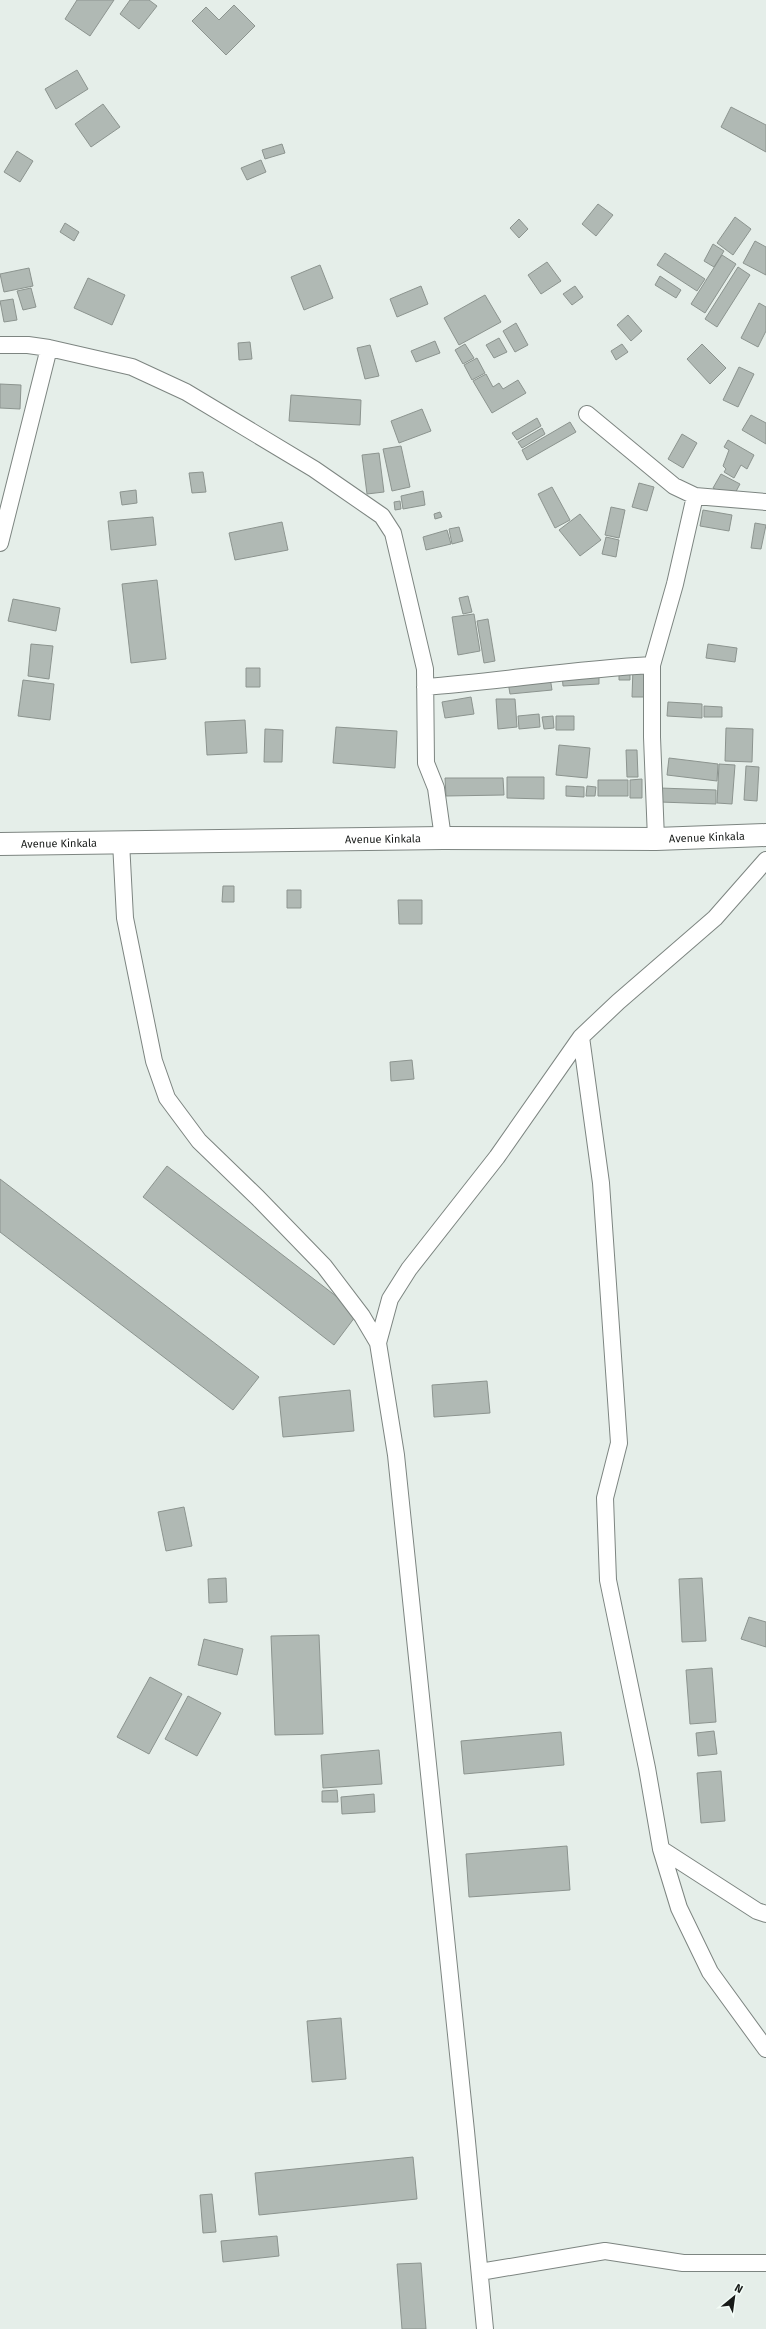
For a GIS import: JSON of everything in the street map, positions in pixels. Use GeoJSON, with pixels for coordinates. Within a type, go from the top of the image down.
{"type":"FeatureCollection","features":[{"type":"Feature","properties":{"kind":"main road","name":"Avenue Kinkala"},"geometry":{"type":"LineString","coordinates":[[0,844],[443,838],[656,839],[766,835]]}},
{"type":"Feature","properties":{"kind":"street"},"geometry":{"type":"LineString","coordinates":[[0,345],[28,345],[49,348],[132,367],[186,392],[314,469],[382,516],[393,533],[425,669],[426,763],[436,788],[443,838]]}},
{"type":"Feature","properties":{"kind":"street"},"geometry":{"type":"LineString","coordinates":[[0,543],[49,348]]}},
{"type":"Feature","properties":{"kind":"street"},"geometry":{"type":"LineString","coordinates":[[587,414],[674,486],[695,496],[766,502]]}},
{"type":"Feature","properties":{"kind":"street"},"geometry":{"type":"LineString","coordinates":[[656,839],[652,737],[652,665],[675,584],[695,496]]}},
{"type":"Feature","properties":{"kind":"street"},"geometry":{"type":"LineString","coordinates":[[425,687],[488,682],[586,669],[652,665]]}},
{"type":"Feature","properties":{"kind":"street"},"geometry":{"type":"LineString","coordinates":[[121,842],[125,918],[154,1061],[168,1098],[199,1141],[258,1198],[324,1266],[362,1316],[378,1343],[396,1455],[485,2329]]}},
{"type":"Feature","properties":{"kind":"street"},"geometry":{"type":"LineString","coordinates":[[378,1343],[390,1298],[409,1268],[497,1157],[581,1037],[618,1002],[716,918],[766,860]]}},
{"type":"Feature","properties":{"kind":"street"},"geometry":{"type":"LineString","coordinates":[[581,1037],[601,1184],[619,1443],[605,1498],[608,1580],[647,1768],[661,1849],[679,1908],[710,1972],[766,2049]]}},
{"type":"Feature","properties":{"kind":"street"},"geometry":{"type":"LineString","coordinates":[[661,1849],[757,1911],[766,1914]]}},
{"type":"Feature","properties":{"kind":"street"},"geometry":{"type":"LineString","coordinates":[[480,2272],[605,2252],[683,2263],[766,2263]]}},
{"type":"Feature","properties":{"kind":"building"},"geometry":{"type":"Polygon","coordinates":[[[77,0],[114,0],[90,36],[65,19],[77,0]]]}},
{"type":"Feature","properties":{"kind":"building"},"geometry":{"type":"Polygon","coordinates":[[[130,0],[149,0],[157,6],[139,29],[120,14],[130,0]]]}},
{"type":"Feature","properties":{"kind":"building"},"geometry":{"type":"Polygon","coordinates":[[[234,5],[255,26],[226,55],[192,21],[206,7],[219,20],[234,5]]]}},
{"type":"Feature","properties":{"kind":"building"},"geometry":{"type":"Polygon","coordinates":[[[77,70],[88,89],[56,109],[45,89],[77,70]]]}},
{"type":"Feature","properties":{"kind":"building"},"geometry":{"type":"Polygon","coordinates":[[[103,104],[120,127],[91,147],[75,124],[103,104]]]}},
{"type":"Feature","properties":{"kind":"building"},"geometry":{"type":"Polygon","coordinates":[[[731,107],[766,125],[766,152],[721,127],[731,107]]]}},
{"type":"Feature","properties":{"kind":"building"},"geometry":{"type":"Polygon","coordinates":[[[282,144],[285,153],[265,159],[262,150],[282,144]]]}},
{"type":"Feature","properties":{"kind":"building"},"geometry":{"type":"Polygon","coordinates":[[[17,151],[33,161],[20,182],[4,172],[17,151]]]}},
{"type":"Feature","properties":{"kind":"building"},"geometry":{"type":"Polygon","coordinates":[[[261,160],[266,172],[247,180],[241,168],[261,160]]]}},
{"type":"Feature","properties":{"kind":"building"},"geometry":{"type":"Polygon","coordinates":[[[598,204],[613,215],[596,236],[582,224],[598,204]]]}},
{"type":"Feature","properties":{"kind":"building"},"geometry":{"type":"Polygon","coordinates":[[[735,217],[751,229],[733,255],[717,243],[735,217]]]}},
{"type":"Feature","properties":{"kind":"building"},"geometry":{"type":"Polygon","coordinates":[[[519,219],[528,229],[519,238],[510,228],[519,219]]]}},
{"type":"Feature","properties":{"kind":"building"},"geometry":{"type":"Polygon","coordinates":[[[65,223],[79,232],[74,241],[60,232],[65,223]]]}},
{"type":"Feature","properties":{"kind":"building"},"geometry":{"type":"Polygon","coordinates":[[[755,241],[766,247],[766,275],[743,263],[755,241]]]}},
{"type":"Feature","properties":{"kind":"building"},"geometry":{"type":"Polygon","coordinates":[[[713,244],[724,251],[714,267],[704,261],[713,244]]]}},
{"type":"Feature","properties":{"kind":"building"},"geometry":{"type":"Polygon","coordinates":[[[665,253],[705,279],[697,291],[657,265],[665,253]]]}},
{"type":"Feature","properties":{"kind":"building"},"geometry":{"type":"Polygon","coordinates":[[[722,255],[736,264],[705,313],[691,304],[722,255]]]}},
{"type":"Feature","properties":{"kind":"building"},"geometry":{"type":"Polygon","coordinates":[[[547,262],[561,281],[541,294],[528,275],[547,262]]]}},
{"type":"Feature","properties":{"kind":"building"},"geometry":{"type":"Polygon","coordinates":[[[320,265],[333,298],[304,310],[291,277],[320,265]]]}},
{"type":"Feature","properties":{"kind":"building"},"geometry":{"type":"Polygon","coordinates":[[[738,267],[750,275],[717,327],[705,319],[738,267]]]}},
{"type":"Feature","properties":{"kind":"building"},"geometry":{"type":"Polygon","coordinates":[[[29,268],[33,286],[4,292],[0,274],[29,268]]]}},
{"type":"Feature","properties":{"kind":"building"},"geometry":{"type":"Polygon","coordinates":[[[660,276],[681,290],[676,298],[655,285],[660,276]]]}},
{"type":"Feature","properties":{"kind":"building"},"geometry":{"type":"Polygon","coordinates":[[[88,278],[125,295],[112,325],[74,308],[88,278]]]}},
{"type":"Feature","properties":{"kind":"building"},"geometry":{"type":"Polygon","coordinates":[[[421,286],[428,304],[397,317],[390,299],[421,286]]]}},
{"type":"Feature","properties":{"kind":"building"},"geometry":{"type":"Polygon","coordinates":[[[575,286],[583,297],[572,305],[563,294],[575,286]]]}},
{"type":"Feature","properties":{"kind":"building"},"geometry":{"type":"Polygon","coordinates":[[[31,288],[36,307],[23,310],[17,291],[31,288]]]}},
{"type":"Feature","properties":{"kind":"building"},"geometry":{"type":"Polygon","coordinates":[[[485,295],[501,322],[459,345],[444,318],[485,295]]]}},
{"type":"Feature","properties":{"kind":"building"},"geometry":{"type":"Polygon","coordinates":[[[13,299],[17,320],[4,322],[0,301],[13,299]]]}},
{"type":"Feature","properties":{"kind":"building"},"geometry":{"type":"Polygon","coordinates":[[[759,303],[766,307],[766,331],[758,347],[741,338],[759,303]]]}},
{"type":"Feature","properties":{"kind":"building"},"geometry":{"type":"Polygon","coordinates":[[[628,315],[642,331],[631,341],[617,325],[628,315]]]}},
{"type":"Feature","properties":{"kind":"building"},"geometry":{"type":"Polygon","coordinates":[[[516,323],[528,345],[515,352],[503,331],[516,323]]]}},
{"type":"Feature","properties":{"kind":"building"},"geometry":{"type":"Polygon","coordinates":[[[499,338],[507,352],[494,358],[486,345],[499,338]]]}},
{"type":"Feature","properties":{"kind":"building"},"geometry":{"type":"Polygon","coordinates":[[[435,341],[440,353],[416,362],[411,351],[435,341]]]}},
{"type":"Feature","properties":{"kind":"building"},"geometry":{"type":"Polygon","coordinates":[[[250,342],[252,359],[239,360],[238,343],[250,342]]]}},
{"type":"Feature","properties":{"kind":"building"},"geometry":{"type":"Polygon","coordinates":[[[465,344],[474,358],[463,364],[455,350],[465,344]]]}},
{"type":"Feature","properties":{"kind":"building"},"geometry":{"type":"Polygon","coordinates":[[[622,344],[628,352],[616,360],[611,351],[622,344]]]}},
{"type":"Feature","properties":{"kind":"building"},"geometry":{"type":"Polygon","coordinates":[[[702,344],[726,368],[710,384],[687,359],[702,344]]]}},
{"type":"Feature","properties":{"kind":"building"},"geometry":{"type":"Polygon","coordinates":[[[370,345],[379,376],[365,379],[357,348],[370,345]]]}},
{"type":"Feature","properties":{"kind":"building"},"geometry":{"type":"Polygon","coordinates":[[[477,358],[485,373],[472,380],[464,365],[477,358]]]}},
{"type":"Feature","properties":{"kind":"building"},"geometry":{"type":"Polygon","coordinates":[[[739,367],[754,374],[738,407],[723,400],[739,367]]]}},
{"type":"Feature","properties":{"kind":"building"},"geometry":{"type":"Polygon","coordinates":[[[486,374],[493,387],[499,383],[503,389],[518,380],[526,393],[492,413],[473,381],[486,374]]]}},
{"type":"Feature","properties":{"kind":"building"},"geometry":{"type":"Polygon","coordinates":[[[0,384],[21,385],[20,409],[0,408],[0,384]]]}},
{"type":"Feature","properties":{"kind":"building"},"geometry":{"type":"Polygon","coordinates":[[[291,395],[361,400],[360,425],[289,421],[291,395]]]}},
{"type":"Feature","properties":{"kind":"building"},"geometry":{"type":"Polygon","coordinates":[[[422,409],[431,431],[399,443],[391,421],[422,409]]]}},
{"type":"Feature","properties":{"kind":"building"},"geometry":{"type":"Polygon","coordinates":[[[751,415],[766,423],[766,444],[742,430],[751,415]]]}},
{"type":"Feature","properties":{"kind":"building"},"geometry":{"type":"Polygon","coordinates":[[[537,418],[541,426],[517,440],[512,433],[537,418]]]}},
{"type":"Feature","properties":{"kind":"building"},"geometry":{"type":"Polygon","coordinates":[[[570,422],[576,432],[527,460],[522,450],[570,422]]]}},
{"type":"Feature","properties":{"kind":"building"},"geometry":{"type":"Polygon","coordinates":[[[542,428],[545,434],[522,448],[518,442],[542,428]]]}},
{"type":"Feature","properties":{"kind":"building"},"geometry":{"type":"Polygon","coordinates":[[[682,434],[697,443],[683,468],[668,459],[682,434]]]}},
{"type":"Feature","properties":{"kind":"building"},"geometry":{"type":"Polygon","coordinates":[[[728,440],[754,455],[747,469],[741,465],[734,478],[724,472],[726,469],[723,466],[729,450],[724,447],[728,440]]]}},
{"type":"Feature","properties":{"kind":"building"},"geometry":{"type":"Polygon","coordinates":[[[401,446],[410,487],[392,491],[383,449],[401,446]]]}},
{"type":"Feature","properties":{"kind":"building"},"geometry":{"type":"Polygon","coordinates":[[[379,453],[384,492],[367,494],[362,455],[379,453]]]}},
{"type":"Feature","properties":{"kind":"building"},"geometry":{"type":"Polygon","coordinates":[[[203,472],[206,492],[192,493],[189,473],[203,472]]]}},
{"type":"Feature","properties":{"kind":"building"},"geometry":{"type":"Polygon","coordinates":[[[721,474],[740,484],[732,499],[713,488],[721,474]]]}},
{"type":"Feature","properties":{"kind":"building"},"geometry":{"type":"Polygon","coordinates":[[[639,483],[654,487],[647,511],[632,507],[639,483]]]}},
{"type":"Feature","properties":{"kind":"building"},"geometry":{"type":"Polygon","coordinates":[[[552,487],[570,520],[555,528],[538,494],[552,487]]]}},
{"type":"Feature","properties":{"kind":"building"},"geometry":{"type":"Polygon","coordinates":[[[136,490],[137,503],[122,505],[120,492],[136,490]]]}},
{"type":"Feature","properties":{"kind":"building"},"geometry":{"type":"Polygon","coordinates":[[[423,491],[425,505],[403,509],[401,496],[423,491]]]}},
{"type":"Feature","properties":{"kind":"building"},"geometry":{"type":"Polygon","coordinates":[[[400,501],[401,509],[395,510],[394,502],[400,501]]]}},
{"type":"Feature","properties":{"kind":"building"},"geometry":{"type":"Polygon","coordinates":[[[611,507],[625,510],[619,538],[605,535],[611,507]]]}},
{"type":"Feature","properties":{"kind":"building"},"geometry":{"type":"Polygon","coordinates":[[[703,510],[732,515],[729,531],[700,526],[703,510]]]}},
{"type":"Feature","properties":{"kind":"building"},"geometry":{"type":"Polygon","coordinates":[[[440,512],[442,517],[435,519],[434,514],[440,512]]]}},
{"type":"Feature","properties":{"kind":"building"},"geometry":{"type":"Polygon","coordinates":[[[580,514],[601,540],[580,556],[559,530],[580,514]]]}},
{"type":"Feature","properties":{"kind":"building"},"geometry":{"type":"Polygon","coordinates":[[[153,517],[156,545],[111,550],[108,521],[153,517]]]}},
{"type":"Feature","properties":{"kind":"building"},"geometry":{"type":"Polygon","coordinates":[[[282,522],[288,550],[235,560],[229,533],[282,522]]]}},
{"type":"Feature","properties":{"kind":"building"},"geometry":{"type":"Polygon","coordinates":[[[755,523],[766,525],[761,549],[751,548],[755,523]]]}},
{"type":"Feature","properties":{"kind":"building"},"geometry":{"type":"Polygon","coordinates":[[[459,527],[463,541],[452,544],[449,529],[459,527]]]}},
{"type":"Feature","properties":{"kind":"building"},"geometry":{"type":"Polygon","coordinates":[[[447,530],[451,544],[426,550],[423,537],[447,530]]]}},
{"type":"Feature","properties":{"kind":"building"},"geometry":{"type":"Polygon","coordinates":[[[606,537],[619,540],[616,557],[602,554],[606,537]]]}},
{"type":"Feature","properties":{"kind":"building"},"geometry":{"type":"Polygon","coordinates":[[[157,580],[166,659],[131,663],[122,584],[157,580]]]}},
{"type":"Feature","properties":{"kind":"building"},"geometry":{"type":"Polygon","coordinates":[[[468,596],[472,612],[463,614],[459,598],[468,596]]]}},
{"type":"Feature","properties":{"kind":"building"},"geometry":{"type":"Polygon","coordinates":[[[13,599],[60,608],[56,631],[8,621],[13,599]]]}},
{"type":"Feature","properties":{"kind":"building"},"geometry":{"type":"Polygon","coordinates":[[[474,614],[480,651],[458,655],[452,617],[474,614]]]}},
{"type":"Feature","properties":{"kind":"building"},"geometry":{"type":"Polygon","coordinates":[[[488,619],[495,661],[484,663],[477,621],[488,619]]]}},
{"type":"Feature","properties":{"kind":"building"},"geometry":{"type":"Polygon","coordinates":[[[31,644],[53,646],[49,679],[28,676],[31,644]]]}},
{"type":"Feature","properties":{"kind":"building"},"geometry":{"type":"Polygon","coordinates":[[[708,644],[737,648],[735,662],[706,658],[708,644]]]}},
{"type":"Feature","properties":{"kind":"building"},"geometry":{"type":"Polygon","coordinates":[[[246,668],[260,668],[260,687],[246,687],[246,668]]]}},
{"type":"Feature","properties":{"kind":"building"},"geometry":{"type":"Polygon","coordinates":[[[633,668],[647,668],[647,697],[632,697],[633,668]]]}},
{"type":"Feature","properties":{"kind":"building"},"geometry":{"type":"Polygon","coordinates":[[[619,671],[630,671],[630,680],[619,680],[619,671]]]}},
{"type":"Feature","properties":{"kind":"building"},"geometry":{"type":"Polygon","coordinates":[[[599,672],[599,684],[563,686],[562,674],[599,672]]]}},
{"type":"Feature","properties":{"kind":"building"},"geometry":{"type":"Polygon","coordinates":[[[550,677],[552,690],[510,694],[508,682],[550,677]]]}},
{"type":"Feature","properties":{"kind":"building"},"geometry":{"type":"Polygon","coordinates":[[[23,680],[54,684],[50,720],[18,716],[23,680]]]}},
{"type":"Feature","properties":{"kind":"building"},"geometry":{"type":"Polygon","coordinates":[[[471,697],[474,714],[445,718],[442,702],[471,697]]]}},
{"type":"Feature","properties":{"kind":"building"},"geometry":{"type":"Polygon","coordinates":[[[496,699],[515,699],[517,727],[498,729],[496,699]]]}},
{"type":"Feature","properties":{"kind":"building"},"geometry":{"type":"Polygon","coordinates":[[[668,702],[702,704],[702,718],[667,716],[668,702]]]}},
{"type":"Feature","properties":{"kind":"building"},"geometry":{"type":"Polygon","coordinates":[[[704,706],[722,707],[722,717],[704,717],[704,706]]]}},
{"type":"Feature","properties":{"kind":"building"},"geometry":{"type":"Polygon","coordinates":[[[539,714],[540,727],[519,729],[518,716],[539,714]]]}},
{"type":"Feature","properties":{"kind":"building"},"geometry":{"type":"Polygon","coordinates":[[[553,716],[554,728],[544,729],[542,717],[553,716]]]}},
{"type":"Feature","properties":{"kind":"building"},"geometry":{"type":"Polygon","coordinates":[[[556,716],[574,716],[574,730],[556,730],[556,716]]]}},
{"type":"Feature","properties":{"kind":"building"},"geometry":{"type":"Polygon","coordinates":[[[245,720],[247,753],[207,755],[205,722],[245,720]]]}},
{"type":"Feature","properties":{"kind":"building"},"geometry":{"type":"Polygon","coordinates":[[[336,727],[397,731],[395,768],[333,763],[336,727]]]}},
{"type":"Feature","properties":{"kind":"building"},"geometry":{"type":"Polygon","coordinates":[[[726,728],[753,729],[752,762],[725,761],[726,728]]]}},
{"type":"Feature","properties":{"kind":"building"},"geometry":{"type":"Polygon","coordinates":[[[265,729],[283,730],[282,762],[264,762],[265,729]]]}},
{"type":"Feature","properties":{"kind":"building"},"geometry":{"type":"Polygon","coordinates":[[[559,745],[590,748],[587,778],[556,775],[559,745]]]}},
{"type":"Feature","properties":{"kind":"building"},"geometry":{"type":"Polygon","coordinates":[[[626,750],[637,750],[638,777],[627,777],[626,750]]]}},
{"type":"Feature","properties":{"kind":"building"},"geometry":{"type":"Polygon","coordinates":[[[669,758],[718,764],[717,781],[667,775],[669,758]]]}},
{"type":"Feature","properties":{"kind":"building"},"geometry":{"type":"Polygon","coordinates":[[[719,764],[735,765],[732,804],[717,803],[719,764]]]}},
{"type":"Feature","properties":{"kind":"building"},"geometry":{"type":"Polygon","coordinates":[[[746,766],[759,767],[757,801],[744,800],[746,766]]]}},
{"type":"Feature","properties":{"kind":"building"},"geometry":{"type":"Polygon","coordinates":[[[507,777],[544,777],[544,799],[507,798],[507,777]]]}},
{"type":"Feature","properties":{"kind":"building"},"geometry":{"type":"Polygon","coordinates":[[[445,778],[503,778],[504,795],[446,796],[445,778]]]}},
{"type":"Feature","properties":{"kind":"building"},"geometry":{"type":"Polygon","coordinates":[[[642,779],[642,798],[630,798],[630,780],[642,779]]]}},
{"type":"Feature","properties":{"kind":"building"},"geometry":{"type":"Polygon","coordinates":[[[598,780],[628,780],[628,796],[598,796],[598,780]]]}},
{"type":"Feature","properties":{"kind":"building"},"geometry":{"type":"Polygon","coordinates":[[[566,786],[584,787],[584,797],[566,796],[566,786]]]}},
{"type":"Feature","properties":{"kind":"building"},"geometry":{"type":"Polygon","coordinates":[[[587,786],[596,787],[595,796],[586,796],[587,786]]]}},
{"type":"Feature","properties":{"kind":"building"},"geometry":{"type":"Polygon","coordinates":[[[660,788],[716,790],[716,804],[660,802],[660,788]]]}},
{"type":"Feature","properties":{"kind":"building"},"geometry":{"type":"Polygon","coordinates":[[[223,886],[234,886],[234,902],[222,902],[223,886]]]}},
{"type":"Feature","properties":{"kind":"building"},"geometry":{"type":"Polygon","coordinates":[[[287,890],[301,890],[301,908],[287,908],[287,890]]]}},
{"type":"Feature","properties":{"kind":"building"},"geometry":{"type":"Polygon","coordinates":[[[398,900],[422,900],[422,924],[399,924],[398,900]]]}},
{"type":"Feature","properties":{"kind":"building"},"geometry":{"type":"Polygon","coordinates":[[[412,1060],[414,1079],[391,1081],[390,1062],[412,1060]]]}},
{"type":"Feature","properties":{"kind":"building"},"geometry":{"type":"Polygon","coordinates":[[[167,1166],[358,1313],[334,1345],[143,1197],[167,1166]]]}},
{"type":"Feature","properties":{"kind":"building"},"geometry":{"type":"Polygon","coordinates":[[[0,1179],[259,1377],[233,1410],[0,1232],[0,1179]]]}},
{"type":"Feature","properties":{"kind":"building"},"geometry":{"type":"Polygon","coordinates":[[[487,1381],[490,1413],[434,1417],[432,1385],[487,1381]]]}},
{"type":"Feature","properties":{"kind":"building"},"geometry":{"type":"Polygon","coordinates":[[[350,1390],[354,1431],[283,1437],[279,1397],[350,1390]]]}},
{"type":"Feature","properties":{"kind":"building"},"geometry":{"type":"Polygon","coordinates":[[[184,1507],[192,1546],[166,1551],[158,1512],[184,1507]]]}},
{"type":"Feature","properties":{"kind":"building"},"geometry":{"type":"Polygon","coordinates":[[[226,1578],[227,1602],[209,1603],[208,1579],[226,1578]]]}},
{"type":"Feature","properties":{"kind":"building"},"geometry":{"type":"Polygon","coordinates":[[[702,1578],[706,1641],[682,1642],[679,1579],[702,1578]]]}},
{"type":"Feature","properties":{"kind":"building"},"geometry":{"type":"Polygon","coordinates":[[[749,1617],[766,1622],[766,1647],[741,1639],[749,1617]]]}},
{"type":"Feature","properties":{"kind":"building"},"geometry":{"type":"Polygon","coordinates":[[[319,1635],[323,1734],[275,1735],[271,1636],[319,1635]]]}},
{"type":"Feature","properties":{"kind":"building"},"geometry":{"type":"Polygon","coordinates":[[[204,1639],[243,1649],[237,1675],[198,1665],[204,1639]]]}},
{"type":"Feature","properties":{"kind":"building"},"geometry":{"type":"Polygon","coordinates":[[[712,1668],[716,1722],[690,1724],[686,1670],[712,1668]]]}},
{"type":"Feature","properties":{"kind":"building"},"geometry":{"type":"Polygon","coordinates":[[[150,1677],[182,1694],[149,1754],[117,1737],[150,1677]]]}},
{"type":"Feature","properties":{"kind":"building"},"geometry":{"type":"Polygon","coordinates":[[[188,1696],[221,1713],[197,1756],[165,1739],[188,1696]]]}},
{"type":"Feature","properties":{"kind":"building"},"geometry":{"type":"Polygon","coordinates":[[[714,1731],[717,1754],[698,1756],[696,1733],[714,1731]]]}},
{"type":"Feature","properties":{"kind":"building"},"geometry":{"type":"Polygon","coordinates":[[[561,1732],[564,1765],[464,1774],[461,1741],[561,1732]]]}},
{"type":"Feature","properties":{"kind":"building"},"geometry":{"type":"Polygon","coordinates":[[[379,1750],[382,1784],[323,1788],[321,1755],[379,1750]]]}},
{"type":"Feature","properties":{"kind":"building"},"geometry":{"type":"Polygon","coordinates":[[[721,1771],[725,1821],[701,1823],[697,1773],[721,1771]]]}},
{"type":"Feature","properties":{"kind":"building"},"geometry":{"type":"Polygon","coordinates":[[[337,1790],[338,1802],[322,1802],[322,1791],[337,1790]]]}},
{"type":"Feature","properties":{"kind":"building"},"geometry":{"type":"Polygon","coordinates":[[[374,1794],[375,1812],[342,1814],[341,1797],[374,1794]]]}},
{"type":"Feature","properties":{"kind":"building"},"geometry":{"type":"Polygon","coordinates":[[[567,1846],[570,1890],[469,1897],[466,1854],[567,1846]]]}},
{"type":"Feature","properties":{"kind":"building"},"geometry":{"type":"Polygon","coordinates":[[[341,2018],[346,2079],[312,2082],[307,2021],[341,2018]]]}},
{"type":"Feature","properties":{"kind":"building"},"geometry":{"type":"Polygon","coordinates":[[[413,2157],[417,2199],[259,2215],[255,2173],[413,2157]]]}},
{"type":"Feature","properties":{"kind":"building"},"geometry":{"type":"Polygon","coordinates":[[[212,2194],[216,2232],[203,2233],[200,2195],[212,2194]]]}},
{"type":"Feature","properties":{"kind":"building"},"geometry":{"type":"Polygon","coordinates":[[[277,2236],[279,2256],[223,2262],[221,2241],[277,2236]]]}},
{"type":"Feature","properties":{"kind":"building"},"geometry":{"type":"Polygon","coordinates":[[[421,2263],[426,2329],[402,2329],[397,2264],[421,2263]]]}}]}
